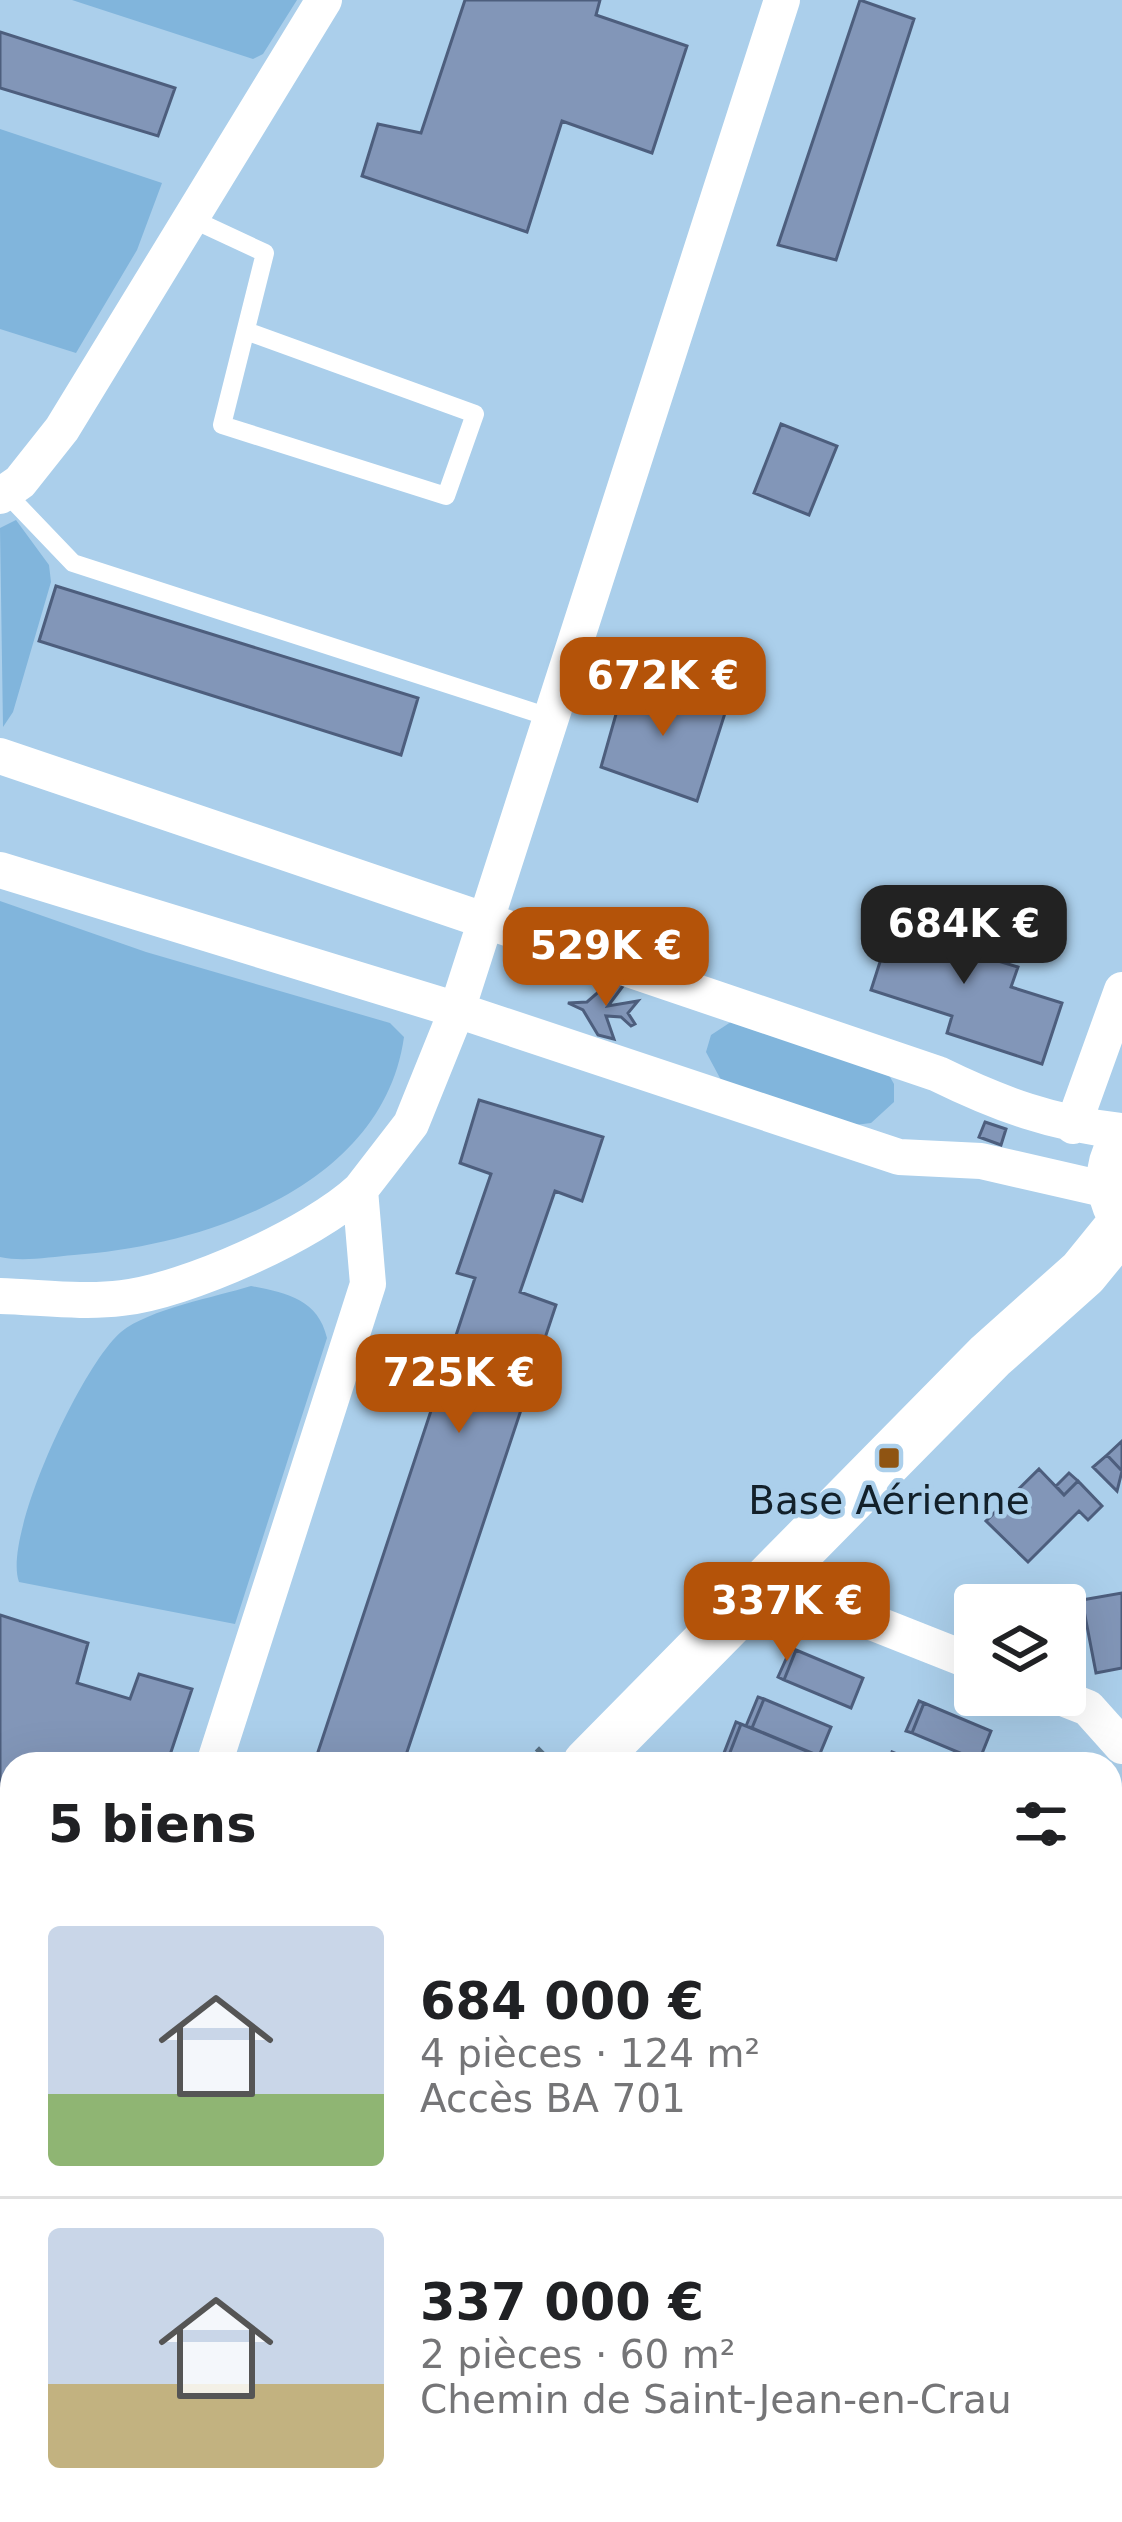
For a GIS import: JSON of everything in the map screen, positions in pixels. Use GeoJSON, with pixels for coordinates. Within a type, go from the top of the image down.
{"type":"FeatureCollection","features":[{"type":"Feature","properties":{"kind":"street"},"geometry":{"type":"LineString","coordinates":[[3,494],[20,482],[62,429],[324,0]]}},
{"type":"Feature","properties":{"kind":"street"},"geometry":{"type":"LineString","coordinates":[[0,1296],[124,1298],[247,1258],[343,1206],[411,1124],[488,918],[782,0]]}},
{"type":"Feature","properties":{"kind":"street"},"geometry":{"type":"LineString","coordinates":[[0,756],[938,1074],[1003,1106],[1073,1126],[1122,1131]]}},
{"type":"Feature","properties":{"kind":"street"},"geometry":{"type":"LineString","coordinates":[[0,870],[457,1010],[898,1157],[981,1160],[1119,1194],[1048,1307],[990,1356],[599,1752]]}},
{"type":"Feature","properties":{"kind":"street"},"geometry":{"type":"LineString","coordinates":[[1073,1126],[1122,990]]}},
{"type":"Feature","properties":{"kind":"street"},"geometry":{"type":"LineString","coordinates":[[218,1752],[368,1284],[360,1190]]}},
{"type":"Feature","properties":{"kind":"street"},"geometry":{"type":"LineString","coordinates":[[990,1356],[1062,1326],[1122,1283]]}},
{"type":"Feature","properties":{"kind":"street"},"geometry":{"type":"LineString","coordinates":[[846,1612],[954,1655]]}},
{"type":"Feature","properties":{"kind":"street"},"geometry":{"type":"LineString","coordinates":[[1089,1701],[1122,1746]]}},
{"type":"Feature","properties":{"kind":"lane"},"geometry":{"type":"LineString","coordinates":[[190,218],[265,254],[222,425],[446,496],[475,414],[246,331]]}},
{"type":"Feature","properties":{"kind":"lane"},"geometry":{"type":"LineString","coordinates":[[3,494],[74,563],[552,718]]}},
{"type":"Feature","properties":{"kind":"shaded area"},"geometry":{"type":"Polygon","coordinates":[[[72,0],[297,0],[263,54],[253,59],[72,0]]]}},
{"type":"Feature","properties":{"kind":"shaded area"},"geometry":{"type":"Polygon","coordinates":[[[0,129],[162,183],[137,250],[76,353],[0,329],[0,129]]]}},
{"type":"Feature","properties":{"kind":"shaded area"},"geometry":{"type":"Polygon","coordinates":[[[16,520],[49,565],[51,582],[13,712],[3,727],[0,528],[16,520]]]}},
{"type":"Feature","properties":{"kind":"shaded area"},"geometry":{"type":"Polygon","coordinates":[[[0,901],[146,952],[390,1023],[404,1037],[389,1089],[362,1133],[324,1170],[280,1199],[230,1222],[124,1249],[37,1259],[0,1257],[0,901]]]}},
{"type":"Feature","properties":{"kind":"shaded area"},"geometry":{"type":"Polygon","coordinates":[[[740,1016],[886,1070],[894,1084],[894,1102],[871,1123],[855,1125],[721,1080],[706,1052],[711,1035],[740,1016]]]}},
{"type":"Feature","properties":{"kind":"shaded area"},"geometry":{"type":"Polygon","coordinates":[[[251,1286],[288,1295],[308,1306],[327,1338],[235,1624],[19,1582],[22,1528],[34,1491],[67,1413],[105,1350],[121,1332],[148,1317],[251,1286]]]}},
{"type":"Feature","properties":{"kind":"building"},"geometry":{"type":"Polygon","coordinates":[[[465,0],[600,0],[596,15],[687,46],[652,153],[562,121],[527,232],[362,176],[378,124],[421,133],[465,0]]]}},
{"type":"Feature","properties":{"kind":"building"},"geometry":{"type":"Polygon","coordinates":[[[860,0],[914,19],[836,260],[778,245],[860,0]]]}},
{"type":"Feature","properties":{"kind":"building"},"geometry":{"type":"Polygon","coordinates":[[[0,32],[175,88],[158,136],[0,88],[0,32]]]}},
{"type":"Feature","properties":{"kind":"building"},"geometry":{"type":"Polygon","coordinates":[[[781,424],[837,446],[809,515],[754,493],[781,424]]]}},
{"type":"Feature","properties":{"kind":"building"},"geometry":{"type":"Polygon","coordinates":[[[56,586],[418,698],[401,755],[39,641],[56,586]]]}},
{"type":"Feature","properties":{"kind":"building"},"geometry":{"type":"Polygon","coordinates":[[[626,679],[726,710],[697,801],[601,767],[626,679]]]}},
{"type":"Feature","properties":{"kind":"building"},"geometry":{"type":"Polygon","coordinates":[[[897,909],[991,939],[985,957],[1018,967],[1011,987],[1062,1003],[1042,1064],[947,1033],[952,1016],[871,990],[897,909]]]}},
{"type":"Feature","properties":{"kind":"building"},"geometry":{"type":"Polygon","coordinates":[[[611,981],[626,982],[608,1006],[638,1001],[628,1013],[635,1024],[631,1026],[621,1017],[606,1016],[614,1039],[598,1035],[583,1010],[568,1003],[587,1002],[611,981]]]}},
{"type":"Feature","properties":{"kind":"building"},"geometry":{"type":"Polygon","coordinates":[[[479,1100],[603,1137],[582,1201],[555,1191],[520,1292],[556,1305],[407,1752],[318,1752],[475,1278],[457,1273],[491,1174],[460,1163],[479,1100]]]}},
{"type":"Feature","properties":{"kind":"building"},"geometry":{"type":"Polygon","coordinates":[[[985,1122],[1006,1129],[1001,1145],[979,1137],[985,1122]]]}},
{"type":"Feature","properties":{"kind":"building"},"geometry":{"type":"Polygon","coordinates":[[[1122,1441],[1122,1471],[1107,1455],[1122,1441]]]}},
{"type":"Feature","properties":{"kind":"building"},"geometry":{"type":"Polygon","coordinates":[[[1107,1455],[1122,1471],[1117,1491],[1093,1467],[1107,1455]]]}},
{"type":"Feature","properties":{"kind":"building"},"geometry":{"type":"Polygon","coordinates":[[[1039,1469],[1064,1495],[1078,1481],[1102,1506],[1088,1520],[1079,1511],[1028,1562],[986,1521],[1039,1469]]]}},
{"type":"Feature","properties":{"kind":"building"},"geometry":{"type":"Polygon","coordinates":[[[1069,1473],[1078,1481],[1064,1495],[1056,1486],[1069,1473]]]}},
{"type":"Feature","properties":{"kind":"building"},"geometry":{"type":"Polygon","coordinates":[[[1122,1593],[1122,1668],[1096,1673],[1086,1599],[1122,1593]]]}},
{"type":"Feature","properties":{"kind":"building"},"geometry":{"type":"Polygon","coordinates":[[[0,1615],[88,1643],[77,1683],[130,1699],[139,1674],[192,1689],[171,1752],[0,1752],[0,1615]]]}},
{"type":"Feature","properties":{"kind":"building"},"geometry":{"type":"Polygon","coordinates":[[[791,1648],[796,1650],[784,1680],[778,1677],[791,1648]]]}},
{"type":"Feature","properties":{"kind":"building"},"geometry":{"type":"Polygon","coordinates":[[[796,1650],[863,1678],[851,1708],[784,1680],[796,1650]]]}},
{"type":"Feature","properties":{"kind":"building"},"geometry":{"type":"Polygon","coordinates":[[[758,1697],[764,1699],[752,1728],[746,1726],[758,1697]]]}},
{"type":"Feature","properties":{"kind":"building"},"geometry":{"type":"Polygon","coordinates":[[[764,1699],[831,1727],[821,1752],[809,1752],[752,1728],[764,1699]]]}},
{"type":"Feature","properties":{"kind":"building"},"geometry":{"type":"Polygon","coordinates":[[[919,1701],[924,1703],[912,1733],[906,1731],[919,1701]]]}},
{"type":"Feature","properties":{"kind":"building"},"geometry":{"type":"Polygon","coordinates":[[[924,1703],[991,1731],[983,1752],[957,1752],[912,1733],[924,1703]]]}},
{"type":"Feature","properties":{"kind":"building"},"geometry":{"type":"Polygon","coordinates":[[[736,1722],[741,1724],[730,1752],[724,1752],[736,1722]]]}},
{"type":"Feature","properties":{"kind":"building"},"geometry":{"type":"Polygon","coordinates":[[[741,1724],[809,1752],[730,1752],[741,1724]]]}},
{"type":"Feature","properties":{"kind":"place","name":"Base Aérienne"},"geometry":{"type":"Point","coordinates":[889,1458]}}]}
